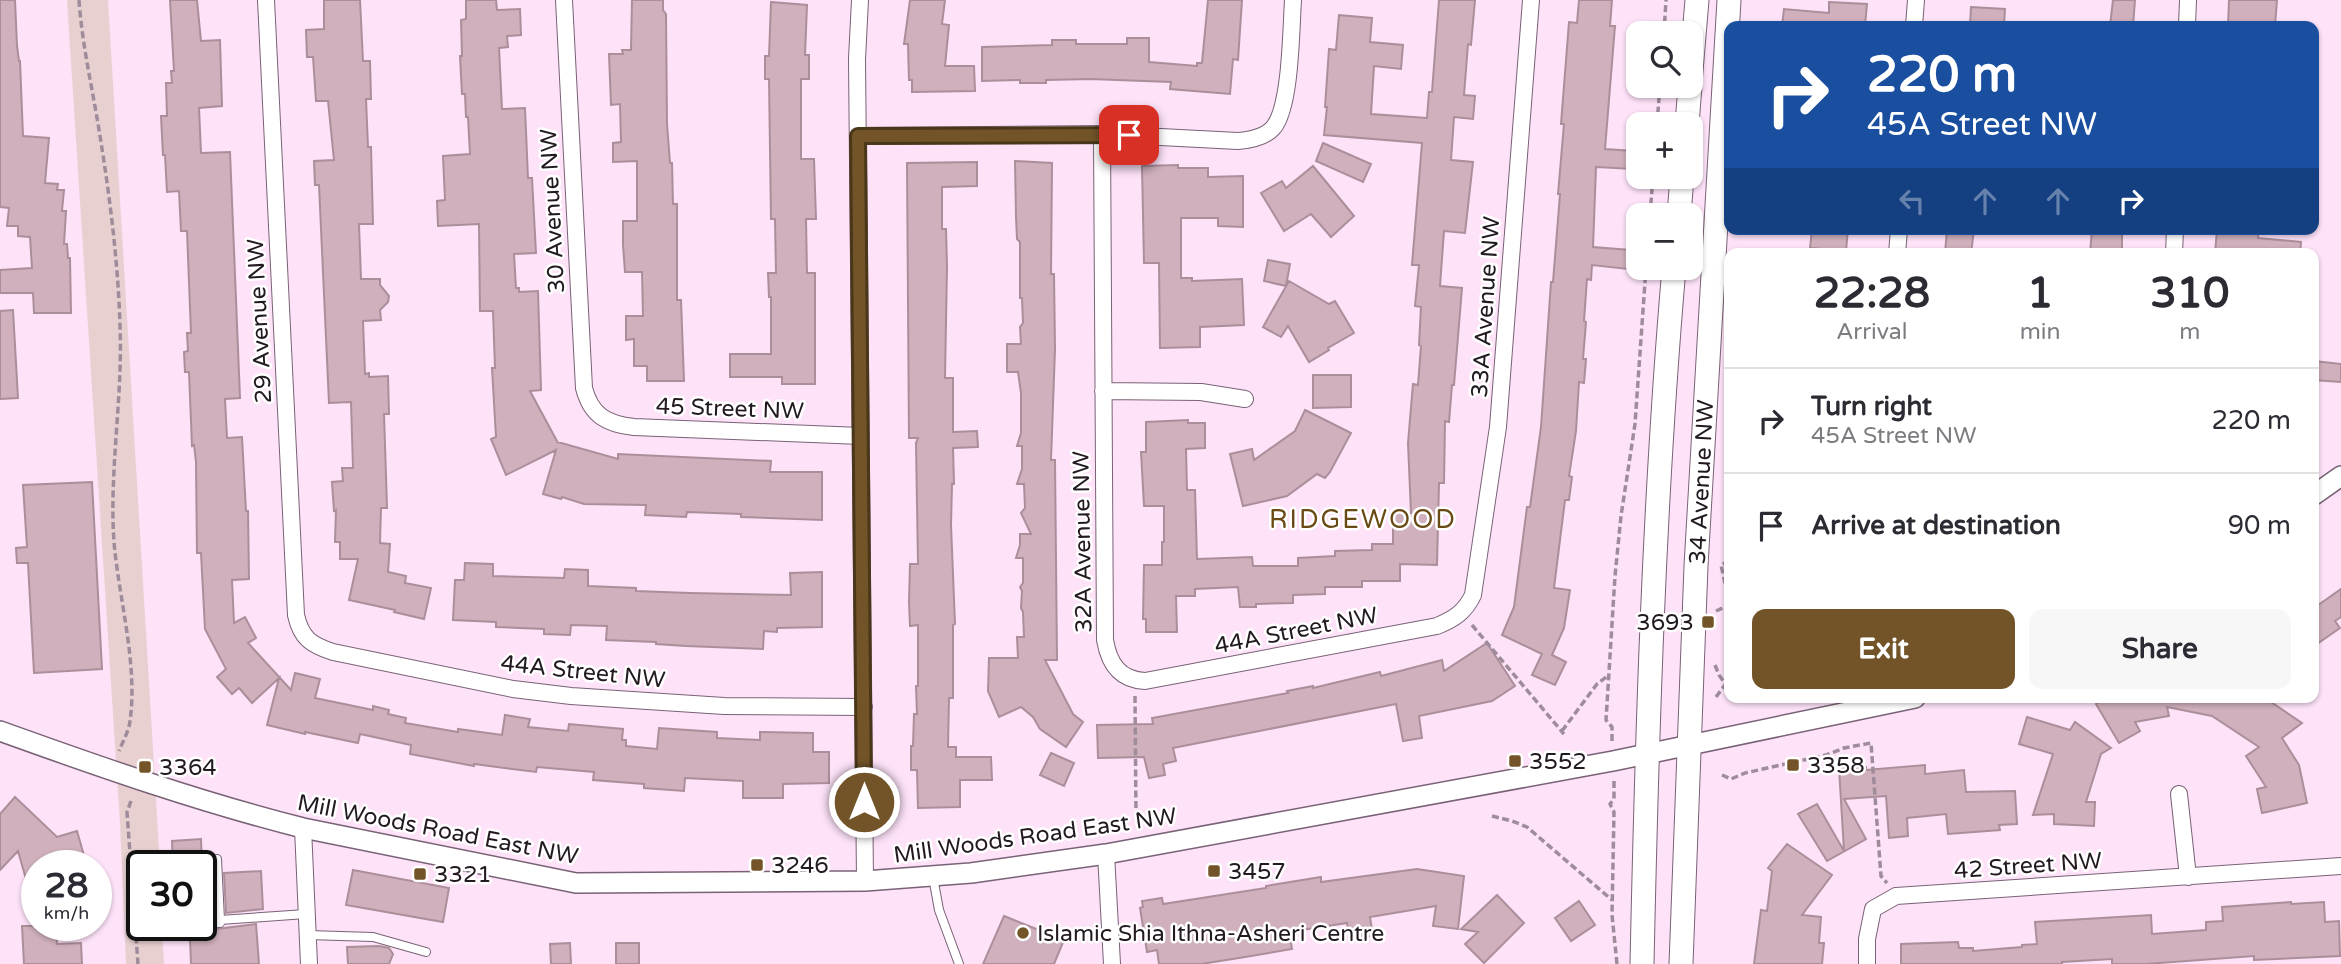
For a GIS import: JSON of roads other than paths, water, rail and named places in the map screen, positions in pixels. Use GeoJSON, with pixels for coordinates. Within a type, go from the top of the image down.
{"type":"FeatureCollection","features":[{"type":"Feature","properties":{"kind":"main road"},"geometry":{"type":"LineString","coordinates":[[1695,21],[1697,0]]}},
{"type":"Feature","properties":{"kind":"main road","name":"34 Avenue NW"},"geometry":{"type":"LineString","coordinates":[[1728,21],[1729,0]]}},
{"type":"Feature","properties":{"kind":"main road","name":"34 Avenue NW"},"geometry":{"type":"LineString","coordinates":[[1681,964],[1688,745],[1710,292],[1724,77]]}},
{"type":"Feature","properties":{"kind":"main road","name":"34 Avenue NW"},"geometry":{"type":"LineString","coordinates":[[1642,964],[1647,754],[1664,383],[1673,280]]}},
{"type":"Feature","properties":{"kind":"street","name":"29 Avenue NW"},"geometry":{"type":"LineString","coordinates":[[266,0],[296,615],[305,637]]}},
{"type":"Feature","properties":{"kind":"street","name":"30 Avenue NW"},"geometry":{"type":"LineString","coordinates":[[564,0],[584,387],[592,408],[599,416]]}},
{"type":"Feature","properties":{"kind":"street"},"geometry":{"type":"LineString","coordinates":[[860,0],[857,59],[865,881]]}},
{"type":"Feature","properties":{"kind":"street"},"geometry":{"type":"LineString","coordinates":[[858,136],[1102,134],[1250,140],[1272,129],[1284,106],[1293,0]]}},
{"type":"Feature","properties":{"kind":"street","name":"33A Avenue NW"},"geometry":{"type":"LineString","coordinates":[[1462,612],[1473,596],[1499,427],[1531,0]]}},
{"type":"Feature","properties":{"kind":"street"},"geometry":{"type":"LineString","coordinates":[[1914,21],[1916,0]]}},
{"type":"Feature","properties":{"kind":"street"},"geometry":{"type":"LineString","coordinates":[[2187,21],[2189,0]]}},
{"type":"Feature","properties":{"kind":"street","name":"32A Avenue NW"},"geometry":{"type":"LineString","coordinates":[[1102,134],[1105,639],[1110,662],[1124,676],[1135,680]]}},
{"type":"Feature","properties":{"kind":"street"},"geometry":{"type":"LineString","coordinates":[[1103,391],[1201,392],[1245,399]]}},
{"type":"Feature","properties":{"kind":"street","name":"45 Street NW"},"geometry":{"type":"LineString","coordinates":[[599,416],[620,425],[634,427],[861,436]]}},
{"type":"Feature","properties":{"kind":"street"},"geometry":{"type":"LineString","coordinates":[[2319,491],[2341,476]]}},
{"type":"Feature","properties":{"kind":"street","name":"44A Street NW"},"geometry":{"type":"LineString","coordinates":[[1135,680],[1155,680],[1437,626],[1462,612]]}},
{"type":"Feature","properties":{"kind":"street","name":"44A Street NW"},"geometry":{"type":"LineString","coordinates":[[305,637],[313,644],[333,652],[513,689],[675,704],[863,707]]}},
{"type":"Feature","properties":{"kind":"street","name":"Mill Woods Road East NW"},"geometry":{"type":"LineString","coordinates":[[0,731],[125,776],[303,828],[576,883],[865,881],[971,873],[1106,855],[1647,754],[1891,703]]}},
{"type":"Feature","properties":{"kind":"street"},"geometry":{"type":"LineString","coordinates":[[2179,794],[2188,877]]}},
{"type":"Feature","properties":{"kind":"street"},"geometry":{"type":"LineString","coordinates":[[303,828],[309,964]]}},
{"type":"Feature","properties":{"kind":"street"},"geometry":{"type":"LineString","coordinates":[[1106,855],[1112,964]]}},
{"type":"Feature","properties":{"kind":"street","name":"42 Street NW"},"geometry":{"type":"LineString","coordinates":[[1867,964],[1867,939],[1873,908],[1896,896],[2341,866]]}},
{"type":"Feature","properties":{"kind":"lane"},"geometry":{"type":"LineString","coordinates":[[217,859],[220,920]]}},
{"type":"Feature","properties":{"kind":"lane"},"geometry":{"type":"LineString","coordinates":[[933,876],[939,910],[959,964]]}},
{"type":"Feature","properties":{"kind":"lane"},"geometry":{"type":"LineString","coordinates":[[217,923],[220,920],[306,914]]}},
{"type":"Feature","properties":{"kind":"lane"},"geometry":{"type":"LineString","coordinates":[[307,935],[373,937],[426,952]]}},
{"type":"Feature","properties":{"kind":"place","name":"3693"},"geometry":{"type":"Point","coordinates":[1708,622]}},
{"type":"Feature","properties":{"kind":"place","name":"3552"},"geometry":{"type":"Point","coordinates":[1515,761]}},
{"type":"Feature","properties":{"kind":"place","name":"3358"},"geometry":{"type":"Point","coordinates":[1793,765]}},
{"type":"Feature","properties":{"kind":"place","name":"3364"},"geometry":{"type":"Point","coordinates":[145,767]}},
{"type":"Feature","properties":{"kind":"place","name":"3246"},"geometry":{"type":"Point","coordinates":[757,865]}},
{"type":"Feature","properties":{"kind":"place","name":"3457"},"geometry":{"type":"Point","coordinates":[1214,871]}},
{"type":"Feature","properties":{"kind":"place","name":"3321"},"geometry":{"type":"Point","coordinates":[420,874]}},
{"type":"Feature","properties":{"kind":"place","name":"Islamic Shia Ithna-Asheri Centre"},"geometry":{"type":"Point","coordinates":[1023,933]}},
{"type":"Feature","properties":{"kind":"district","name":"RIDGEWOOD"},"geometry":{"type":"Point","coordinates":[1363,519]}}]}
